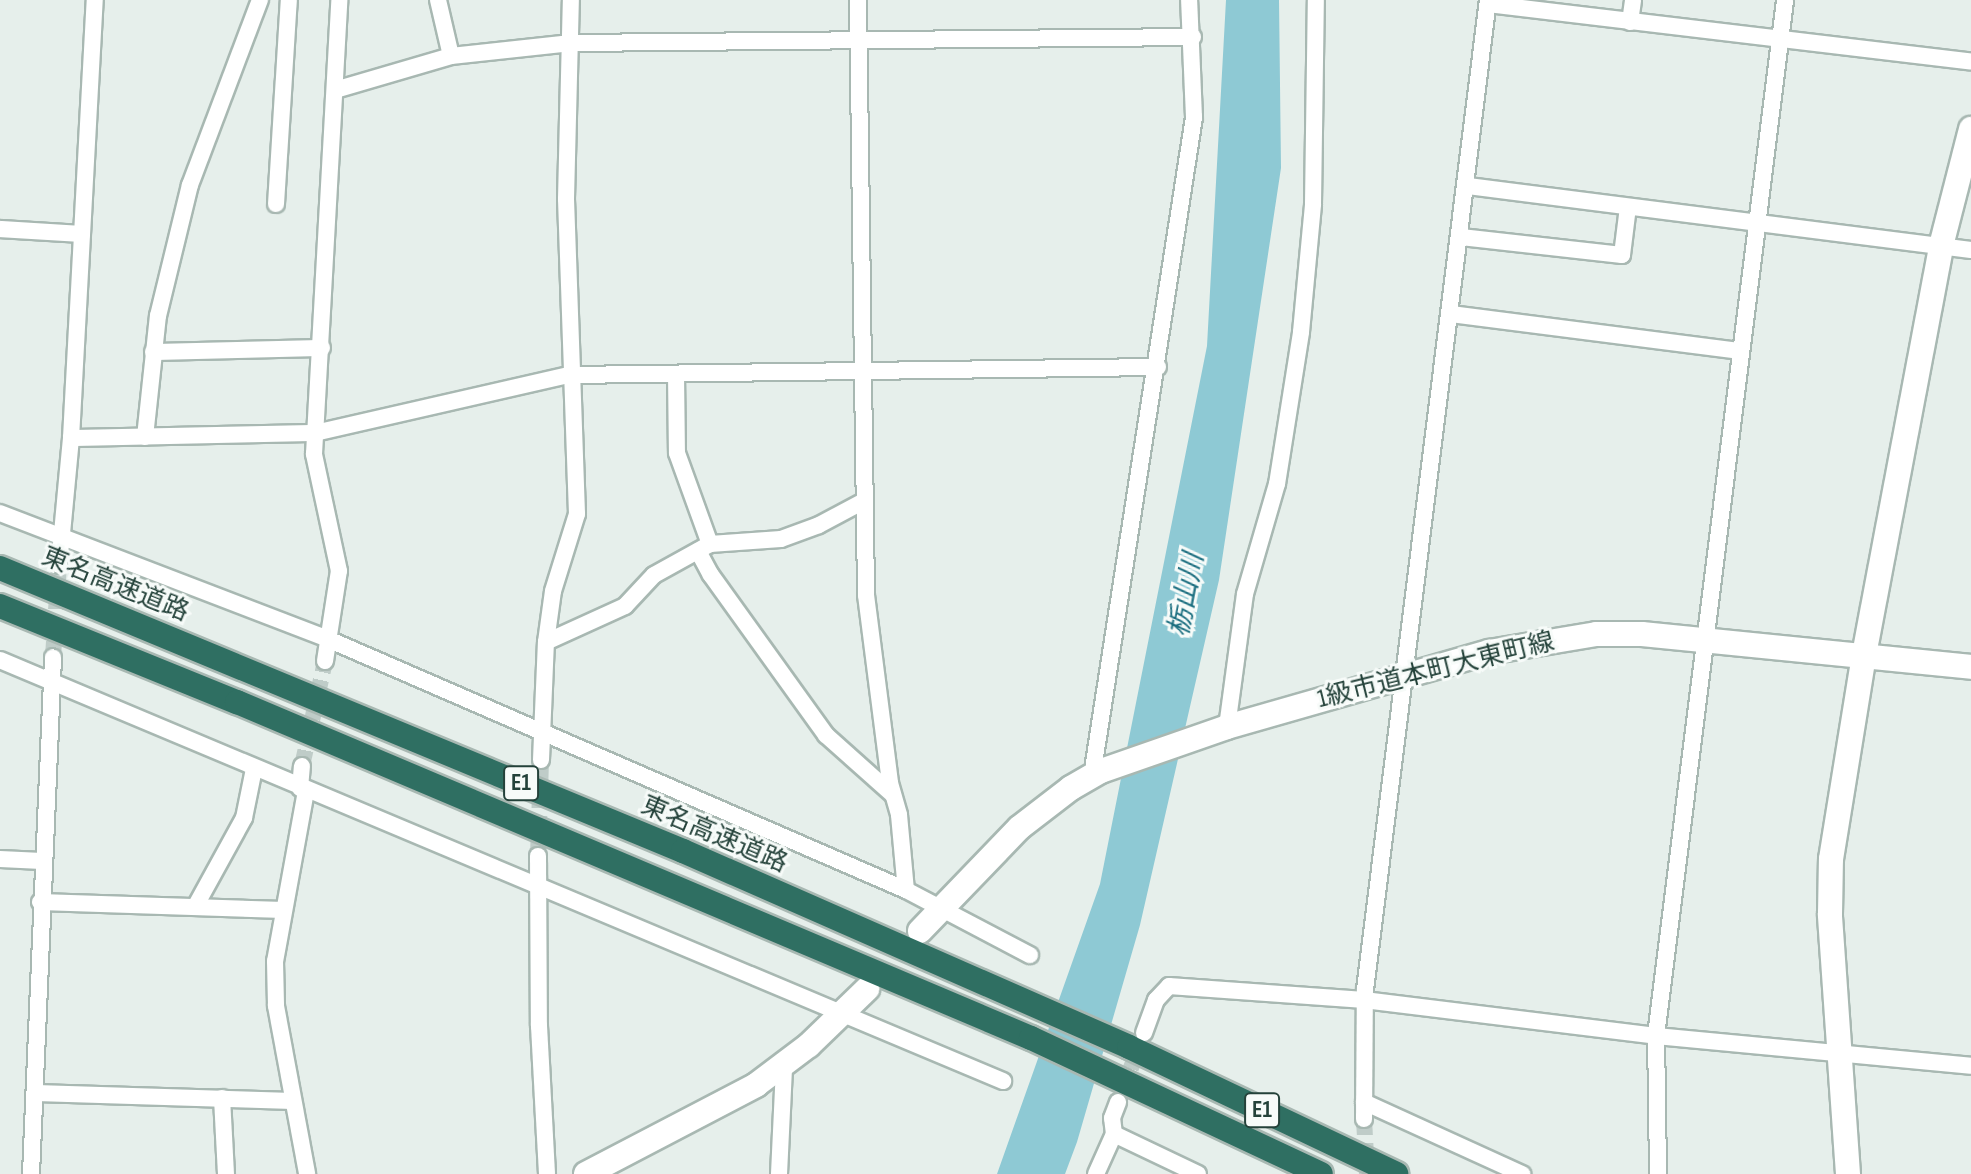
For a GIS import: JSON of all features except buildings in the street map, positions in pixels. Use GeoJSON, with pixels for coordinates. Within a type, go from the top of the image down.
{"type":"FeatureCollection","features":[{"type":"Feature","properties":{"kind":"highway","name":"東名高速道路"},"geometry":{"type":"LineString","coordinates":[[0,568],[414,737],[1038,1008],[1136,1040],[1396,1174]]}},
{"type":"Feature","properties":{"kind":"highway","name":"E1"},"geometry":{"type":"LineString","coordinates":[[0,606],[252,708],[1031,1038],[1321,1174]]}},
{"type":"Feature","properties":{"kind":"street"},"geometry":{"type":"LineString","coordinates":[[59,565],[64,540],[71,438],[95,0]]}},
{"type":"Feature","properties":{"kind":"street"},"geometry":{"type":"LineString","coordinates":[[145,437],[158,316],[190,185],[260,0]]}},
{"type":"Feature","properties":{"kind":"street"},"geometry":{"type":"LineString","coordinates":[[276,204],[289,0]]}},
{"type":"Feature","properties":{"kind":"street"},"geometry":{"type":"LineString","coordinates":[[325,661],[339,571],[316,473],[315,433],[339,0]]}},
{"type":"Feature","properties":{"kind":"street"},"geometry":{"type":"LineString","coordinates":[[438,0],[451,56]]}},
{"type":"Feature","properties":{"kind":"street"},"geometry":{"type":"LineString","coordinates":[[541,760],[546,642],[553,591],[577,514],[569,375],[566,199],[571,0]]}},
{"type":"Feature","properties":{"kind":"street"},"geometry":{"type":"LineString","coordinates":[[858,0],[866,595],[906,890]]}},
{"type":"Feature","properties":{"kind":"street"},"geometry":{"type":"LineString","coordinates":[[1096,774],[1194,117],[1193,37],[1189,0]]}},
{"type":"Feature","properties":{"kind":"street"},"geometry":{"type":"LineString","coordinates":[[1223,729],[1245,594],[1277,484],[1301,332],[1313,204],[1316,0]]}},
{"type":"Feature","properties":{"kind":"street"},"geometry":{"type":"LineString","coordinates":[[1630,22],[1633,0]]}},
{"type":"Feature","properties":{"kind":"street"},"geometry":{"type":"LineString","coordinates":[[1658,1174],[1656,1036],[1785,0]]}},
{"type":"Feature","properties":{"kind":"street"},"geometry":{"type":"LineString","coordinates":[[1522,1174],[1364,1110],[1364,1000],[1468,186],[1488,2],[1563,7],[1630,22],[1971,62]]}},
{"type":"Feature","properties":{"kind":"street"},"geometry":{"type":"LineString","coordinates":[[335,90],[451,56],[571,43],[1193,37]]}},
{"type":"Feature","properties":{"kind":"street"},"geometry":{"type":"LineString","coordinates":[[1848,1174],[1830,914],[1831,859],[1864,655],[1941,246],[1971,129]]}},
{"type":"Feature","properties":{"kind":"street"},"geometry":{"type":"LineString","coordinates":[[1468,186],[1971,250]]}},
{"type":"Feature","properties":{"kind":"street"},"geometry":{"type":"LineString","coordinates":[[1461,237],[1622,255],[1628,207]]}},
{"type":"Feature","properties":{"kind":"street"},"geometry":{"type":"LineString","coordinates":[[0,229],[82,234]]}},
{"type":"Feature","properties":{"kind":"street"},"geometry":{"type":"LineString","coordinates":[[1451,314],[1741,351]]}},
{"type":"Feature","properties":{"kind":"street"},"geometry":{"type":"LineString","coordinates":[[153,352],[322,348]]}},
{"type":"Feature","properties":{"kind":"street"},"geometry":{"type":"LineString","coordinates":[[71,438],[315,433],[569,375],[1158,367]]}},
{"type":"Feature","properties":{"kind":"street"},"geometry":{"type":"LineString","coordinates":[[676,374],[677,453],[711,575],[826,735],[894,795]]}},
{"type":"Feature","properties":{"kind":"street"},"geometry":{"type":"LineString","coordinates":[[546,642],[625,606],[654,575],[704,548],[781,539],[819,525],[864,501]]}},
{"type":"Feature","properties":{"kind":"street"},"geometry":{"type":"LineString","coordinates":[[0,513],[330,640],[542,735],[906,890],[1030,955]]}},
{"type":"Feature","properties":{"kind":"street","name":"1級市道本町大東町線"},"geometry":{"type":"LineString","coordinates":[[920,931],[1019,828],[1061,794],[1096,774],[1223,729],[1489,652],[1596,634],[1706,639],[1971,667]]}},
{"type":"Feature","properties":{"kind":"street"},"geometry":{"type":"LineString","coordinates":[[31,1174],[40,902],[53,657]]}},
{"type":"Feature","properties":{"kind":"street"},"geometry":{"type":"LineString","coordinates":[[0,660],[303,790],[1003,1081]]}},
{"type":"Feature","properties":{"kind":"street"},"geometry":{"type":"LineString","coordinates":[[302,766],[303,790],[275,961],[276,1006],[307,1174]]}},
{"type":"Feature","properties":{"kind":"street"},"geometry":{"type":"LineString","coordinates":[[195,907],[244,818],[254,769]]}},
{"type":"Feature","properties":{"kind":"street"},"geometry":{"type":"LineString","coordinates":[[538,856],[539,1026],[547,1174]]}},
{"type":"Feature","properties":{"kind":"street"},"geometry":{"type":"LineString","coordinates":[[0,859],[42,861]]}},
{"type":"Feature","properties":{"kind":"street"},"geometry":{"type":"LineString","coordinates":[[40,902],[284,910]]}},
{"type":"Feature","properties":{"kind":"street"},"geometry":{"type":"LineString","coordinates":[[1136,1040],[1156,1000],[1169,986],[1364,1000],[1656,1036],[1971,1066]]}},
{"type":"Feature","properties":{"kind":"street"},"geometry":{"type":"LineString","coordinates":[[586,1174],[756,1085],[784,1066],[867,989]]}},
{"type":"Feature","properties":{"kind":"street"},"geometry":{"type":"LineString","coordinates":[[779,1174],[784,1066]]}},
{"type":"Feature","properties":{"kind":"street"},"geometry":{"type":"LineString","coordinates":[[36,1093],[293,1101]]}},
{"type":"Feature","properties":{"kind":"street"},"geometry":{"type":"LineString","coordinates":[[222,1098],[226,1174]]}},
{"type":"Feature","properties":{"kind":"street"},"geometry":{"type":"LineString","coordinates":[[1096,1174],[1114,1134],[1112,1118],[1118,1102]]}},
{"type":"Feature","properties":{"kind":"street"},"geometry":{"type":"LineString","coordinates":[[1114,1134],[1198,1174]]}},
{"type":"Feature","properties":{"kind":"water","name":"栃山川"},"geometry":{"type":"Polygon","coordinates":[[[1226,0],[1279,0],[1281,168],[1219,580],[1140,925],[1077,1142],[1065,1174],[997,1174],[1100,884],[1207,346],[1226,0]]]}},
{"type":"Feature","properties":{"kind":"tunnel"},"geometry":{"type":"LineString","coordinates":[[53,657],[59,565]]}},
{"type":"Feature","properties":{"kind":"tunnel"},"geometry":{"type":"LineString","coordinates":[[302,766],[325,661]]}},
{"type":"Feature","properties":{"kind":"tunnel"},"geometry":{"type":"LineString","coordinates":[[538,856],[541,760]]}},
{"type":"Feature","properties":{"kind":"tunnel"},"geometry":{"type":"LineString","coordinates":[[1122,1091],[1141,1042]]}},
{"type":"Feature","properties":{"kind":"tunnel"},"geometry":{"type":"LineString","coordinates":[[1364,1119],[1367,1174]]}}]}
